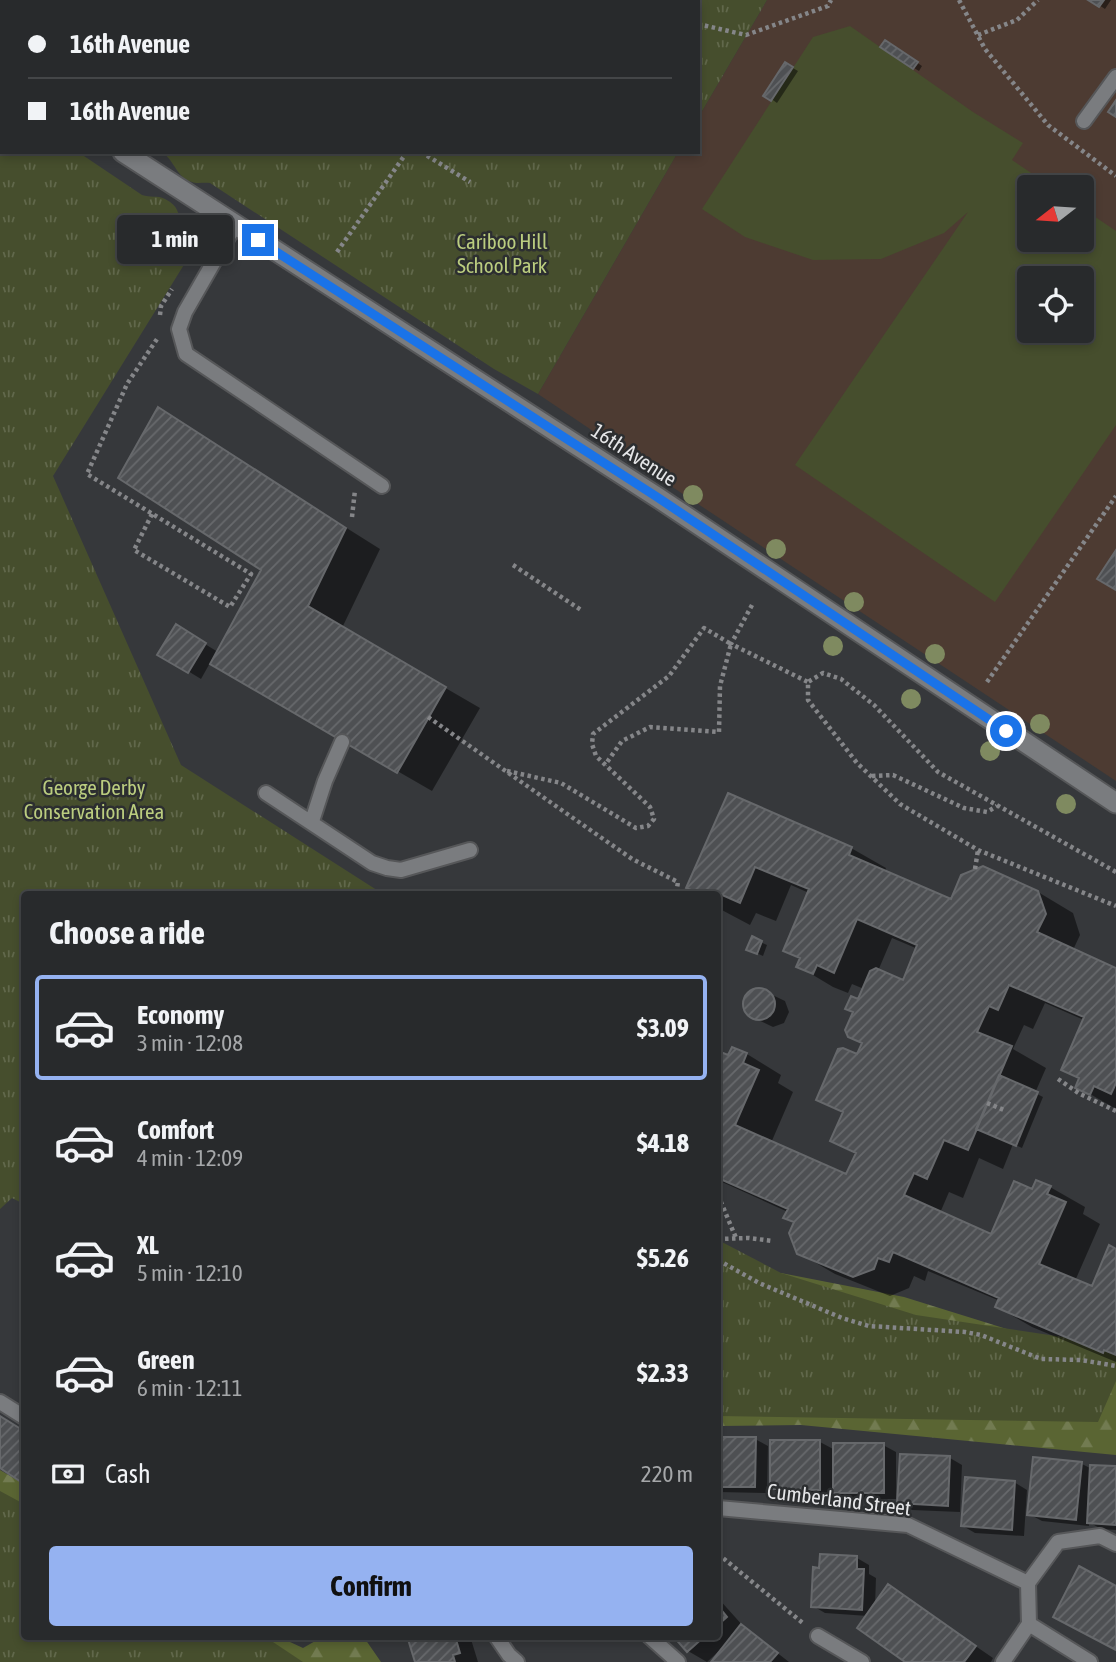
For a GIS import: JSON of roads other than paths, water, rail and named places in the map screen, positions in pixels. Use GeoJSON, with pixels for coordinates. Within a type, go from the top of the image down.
{"type":"FeatureCollection","features":[{"type":"Feature","properties":{"kind":"street","name":"16th Avenue"},"geometry":{"type":"LineString","coordinates":[[125,154],[645,489],[1116,803]]}},
{"type":"Feature","properties":{"kind":"lane"},"geometry":{"type":"LineString","coordinates":[[1084,121],[1116,77]]}},
{"type":"Feature","properties":{"kind":"lane"},"geometry":{"type":"LineString","coordinates":[[235,225],[185,312],[179,329],[187,354],[382,486]]}},
{"type":"Feature","properties":{"kind":"lane"},"geometry":{"type":"LineString","coordinates":[[312,821],[325,780],[342,742]]}},
{"type":"Feature","properties":{"kind":"lane"},"geometry":{"type":"LineString","coordinates":[[266,793],[372,863],[387,868],[401,870],[470,850]]}},
{"type":"Feature","properties":{"kind":"lane"},"geometry":{"type":"LineString","coordinates":[[0,1402],[21,1415]]}},
{"type":"Feature","properties":{"kind":"lane","name":"Cumberland Street"},"geometry":{"type":"LineString","coordinates":[[721,1508],[908,1525],[1028,1583]]}},
{"type":"Feature","properties":{"kind":"lane"},"geometry":{"type":"LineString","coordinates":[[1003,1662],[1029,1623],[1028,1583],[1058,1542],[1100,1536],[1116,1544]]}},
{"type":"Feature","properties":{"kind":"lane"},"geometry":{"type":"LineString","coordinates":[[1029,1623],[1090,1662]]}},
{"type":"Feature","properties":{"kind":"lane"},"geometry":{"type":"LineString","coordinates":[[818,1636],[862,1662]]}},
{"type":"Feature","properties":{"kind":"lane"},"geometry":{"type":"LineString","coordinates":[[499,1640],[517,1662]]}},
{"type":"Feature","properties":{"kind":"lane"},"geometry":{"type":"LineString","coordinates":[[653,1640],[678,1662]]}},
{"type":"Feature","properties":{"kind":"park label","name":"Cariboo Hill School Park"},"geometry":{"type":"Point","coordinates":[502,254]}},
{"type":"Feature","properties":{"kind":"park label","name":"George Derby Conservation Area"},"geometry":{"type":"Point","coordinates":[94,800]}}]}
